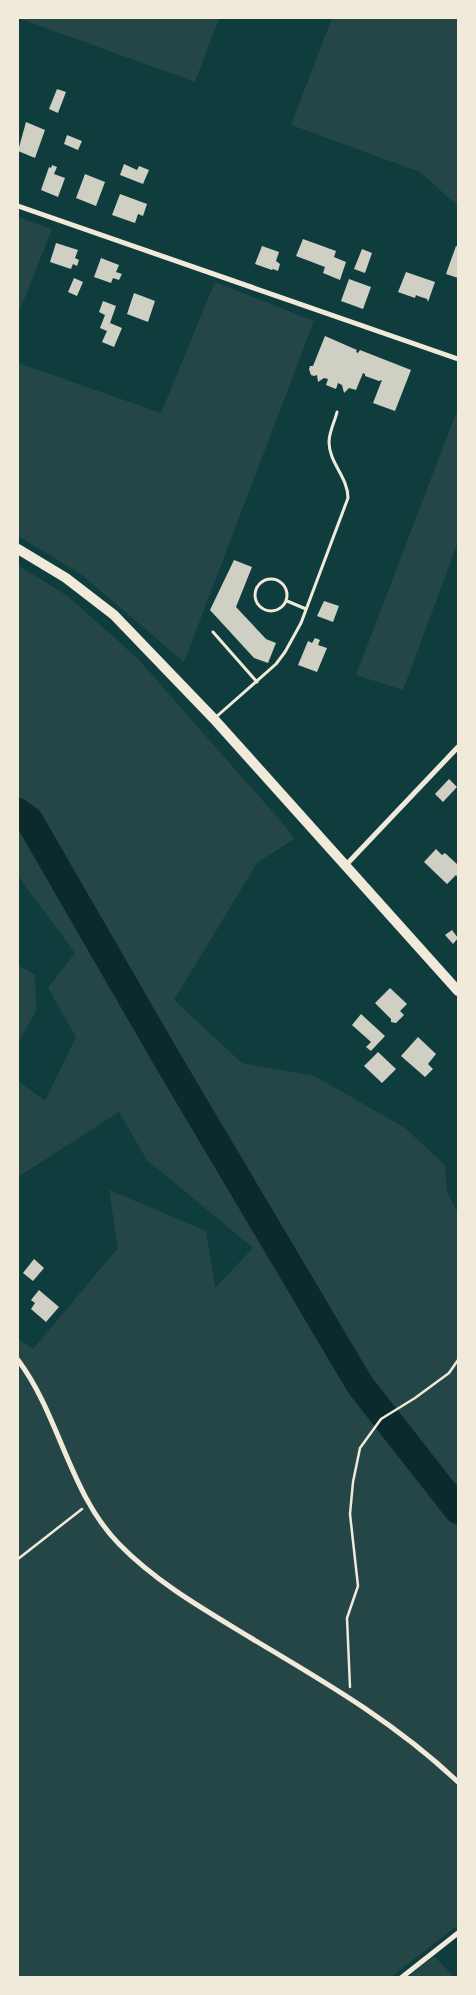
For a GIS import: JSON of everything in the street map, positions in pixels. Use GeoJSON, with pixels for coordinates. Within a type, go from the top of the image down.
{"type":"FeatureCollection","features":[{"type":"Feature","properties":{"kind":"main road"},"geometry":{"type":"LineString","coordinates":[[18,549],[66,578],[114,615],[214,719],[458,991]]}},
{"type":"Feature","properties":{"kind":"street"},"geometry":{"type":"LineString","coordinates":[[18,206],[458,359]]}},
{"type":"Feature","properties":{"kind":"street"},"geometry":{"type":"LineString","coordinates":[[346,864],[458,747]]}},
{"type":"Feature","properties":{"kind":"street"},"geometry":{"type":"LineString","coordinates":[[18,1360],[37,1393],[88,1504],[118,1544],[140,1565],[175,1591],[351,1698],[400,1731],[430,1755],[458,1782]]}},
{"type":"Feature","properties":{"kind":"street"},"geometry":{"type":"LineString","coordinates":[[401,1978],[458,1933]]}},
{"type":"Feature","properties":{"kind":"lane"},"geometry":{"type":"LineString","coordinates":[[214,719],[276,664],[301,623],[348,498],[348,489],[334,462],[329,443],[337,412]]}},
{"type":"Feature","properties":{"kind":"lane"},"geometry":{"type":"LineString","coordinates":[[269,579],[280,581],[287,590],[287,601],[284,606],[276,611],[266,611],[261,608],[256,600],[256,589],[269,579]]}},
{"type":"Feature","properties":{"kind":"lane"},"geometry":{"type":"LineString","coordinates":[[287,601],[306,609]]}},
{"type":"Feature","properties":{"kind":"lane"},"geometry":{"type":"LineString","coordinates":[[213,632],[257,682]]}},
{"type":"Feature","properties":{"kind":"path"},"geometry":{"type":"LineString","coordinates":[[351,1698],[347,1618],[358,1586],[350,1514],[360,1448],[381,1419],[415,1398],[449,1373],[458,1360]]}},
{"type":"Feature","properties":{"kind":"path"},"geometry":{"type":"LineString","coordinates":[[18,1559],[88,1504]]}},
{"type":"Feature","properties":{"kind":"shaded area"},"geometry":{"type":"Polygon","coordinates":[[[18,18],[219,18],[195,82],[18,18]]]}},
{"type":"Feature","properties":{"kind":"shaded area"},"geometry":{"type":"Polygon","coordinates":[[[332,18],[458,18],[458,206],[420,172],[291,125],[332,18]]]}},
{"type":"Feature","properties":{"kind":"shaded area"},"geometry":{"type":"Polygon","coordinates":[[[18,217],[52,229],[18,315],[18,217]]]}},
{"type":"Feature","properties":{"kind":"shaded area"},"geometry":{"type":"Polygon","coordinates":[[[215,282],[314,321],[184,662],[82,575],[18,536],[18,363],[161,413],[215,282]]]}},
{"type":"Feature","properties":{"kind":"shaded area"},"geometry":{"type":"Polygon","coordinates":[[[458,408],[458,542],[403,690],[356,675],[458,408]]]}},
{"type":"Feature","properties":{"kind":"shaded area"},"geometry":{"type":"Polygon","coordinates":[[[18,565],[69,597],[138,659],[285,826],[294,839],[257,863],[174,1000],[242,1063],[315,1076],[405,1128],[445,1165],[447,1192],[458,1213],[458,1925],[391,1977],[18,1977],[18,1338],[33,1349],[118,1248],[109,1190],[206,1231],[215,1288],[253,1248],[147,1160],[119,1112],[18,1177],[18,1081],[45,1101],[76,1037],[48,988],[75,953],[18,876],[18,565]]]}},
{"type":"Feature","properties":{"kind":"shaded area"},"geometry":{"type":"Polygon","coordinates":[[[19,966],[35,975],[36,1012],[18,1042],[18,968],[19,966]]]}},
{"type":"Feature","properties":{"kind":"shaded area"},"geometry":{"type":"Polygon","coordinates":[[[434,1956],[454,1977],[408,1977],[434,1956]]]}},
{"type":"Feature","properties":{"kind":"building"},"geometry":{"type":"Polygon","coordinates":[[[57,89],[66,92],[58,113],[49,109],[57,89]]]}},
{"type":"Feature","properties":{"kind":"building"},"geometry":{"type":"Polygon","coordinates":[[[26,122],[45,130],[35,158],[18,151],[26,122]]]}},
{"type":"Feature","properties":{"kind":"building"},"geometry":{"type":"Polygon","coordinates":[[[67,135],[82,141],[78,150],[64,144],[67,135]]]}},
{"type":"Feature","properties":{"kind":"building"},"geometry":{"type":"Polygon","coordinates":[[[124,164],[137,170],[139,166],[149,170],[143,184],[120,175],[124,164]]]}},
{"type":"Feature","properties":{"kind":"building"},"geometry":{"type":"Polygon","coordinates":[[[52,165],[57,167],[54,174],[65,178],[58,197],[41,190],[49,167],[51,168],[52,165]]]}},
{"type":"Feature","properties":{"kind":"building"},"geometry":{"type":"Polygon","coordinates":[[[85,174],[105,182],[96,206],[76,198],[85,174]]]}},
{"type":"Feature","properties":{"kind":"building"},"geometry":{"type":"Polygon","coordinates":[[[120,194],[147,204],[143,216],[138,214],[135,223],[112,215],[120,194]]]}},
{"type":"Feature","properties":{"kind":"building"},"geometry":{"type":"Polygon","coordinates":[[[303,239],[336,251],[334,257],[346,262],[340,280],[323,273],[325,267],[296,256],[303,239]]]}},
{"type":"Feature","properties":{"kind":"building"},"geometry":{"type":"Polygon","coordinates":[[[56,243],[78,250],[75,258],[79,260],[77,266],[73,264],[71,269],[50,262],[56,243]]]}},
{"type":"Feature","properties":{"kind":"building"},"geometry":{"type":"Polygon","coordinates":[[[262,246],[279,252],[276,261],[280,264],[278,271],[255,264],[262,246]]]}},
{"type":"Feature","properties":{"kind":"building"},"geometry":{"type":"Polygon","coordinates":[[[456,246],[458,247],[458,278],[446,274],[456,246]]]}},
{"type":"Feature","properties":{"kind":"building"},"geometry":{"type":"Polygon","coordinates":[[[362,249],[372,253],[365,273],[354,269],[362,249]]]}},
{"type":"Feature","properties":{"kind":"building"},"geometry":{"type":"Polygon","coordinates":[[[101,258],[119,265],[116,272],[122,274],[119,280],[113,278],[111,283],[94,277],[101,258]]]}},
{"type":"Feature","properties":{"kind":"building"},"geometry":{"type":"Polygon","coordinates":[[[406,272],[435,282],[428,302],[427,299],[416,295],[415,298],[398,292],[406,272]]]}},
{"type":"Feature","properties":{"kind":"building"},"geometry":{"type":"Polygon","coordinates":[[[74,278],[83,282],[77,296],[68,292],[74,278]]]}},
{"type":"Feature","properties":{"kind":"building"},"geometry":{"type":"Polygon","coordinates":[[[349,279],[371,287],[363,309],[341,301],[349,279]]]}},
{"type":"Feature","properties":{"kind":"building"},"geometry":{"type":"Polygon","coordinates":[[[134,293],[155,301],[148,322],[127,314],[134,293]]]}},
{"type":"Feature","properties":{"kind":"building"},"geometry":{"type":"Polygon","coordinates":[[[103,301],[116,306],[110,323],[122,328],[114,347],[102,342],[107,331],[100,328],[105,315],[99,312],[103,301]]]}},
{"type":"Feature","properties":{"kind":"building"},"geometry":{"type":"Polygon","coordinates":[[[325,336],[357,350],[356,352],[358,353],[360,350],[411,370],[395,411],[373,403],[382,380],[379,381],[365,376],[363,373],[356,390],[349,388],[344,393],[342,385],[338,383],[336,389],[326,385],[328,379],[324,378],[318,382],[317,375],[311,375],[310,366],[313,366],[325,336]]]}},
{"type":"Feature","properties":{"kind":"building"},"geometry":{"type":"Polygon","coordinates":[[[234,560],[252,567],[236,607],[266,639],[276,643],[268,663],[254,658],[210,610],[234,560]]]}},
{"type":"Feature","properties":{"kind":"building"},"geometry":{"type":"Polygon","coordinates":[[[324,601],[339,606],[333,622],[317,616],[324,601]]]}},
{"type":"Feature","properties":{"kind":"building"},"geometry":{"type":"Polygon","coordinates":[[[315,638],[320,640],[318,645],[327,648],[317,672],[298,665],[308,641],[312,643],[315,638]]]}},
{"type":"Feature","properties":{"kind":"building"},"geometry":{"type":"Polygon","coordinates":[[[449,779],[457,787],[443,802],[435,794],[449,779]]]}},
{"type":"Feature","properties":{"kind":"building"},"geometry":{"type":"Polygon","coordinates":[[[436,849],[442,855],[445,853],[458,865],[458,878],[456,875],[447,884],[424,862],[436,849]]]}},
{"type":"Feature","properties":{"kind":"building"},"geometry":{"type":"Polygon","coordinates":[[[452,930],[458,938],[453,944],[445,935],[452,930]]]}},
{"type":"Feature","properties":{"kind":"building"},"geometry":{"type":"Polygon","coordinates":[[[390,988],[407,1004],[400,1011],[404,1015],[396,1023],[391,1022],[391,1019],[375,1003],[390,988]]]}},
{"type":"Feature","properties":{"kind":"building"},"geometry":{"type":"Polygon","coordinates":[[[361,1014],[385,1036],[371,1051],[366,1047],[371,1042],[352,1025],[361,1014]]]}},
{"type":"Feature","properties":{"kind":"building"},"geometry":{"type":"Polygon","coordinates":[[[418,1037],[436,1054],[428,1064],[433,1069],[425,1077],[401,1056],[418,1037]]]}},
{"type":"Feature","properties":{"kind":"building"},"geometry":{"type":"Polygon","coordinates":[[[378,1052],[396,1069],[382,1083],[364,1066],[378,1052]]]}},
{"type":"Feature","properties":{"kind":"building"},"geometry":{"type":"Polygon","coordinates":[[[34,1259],[44,1268],[33,1281],[23,1273],[34,1259]]]}},
{"type":"Feature","properties":{"kind":"building"},"geometry":{"type":"Polygon","coordinates":[[[39,1290],[59,1307],[46,1322],[31,1309],[35,1303],[31,1300],[39,1290]]]}},
{"type":"Feature","properties":{"kind":"waterway"},"geometry":{"type":"LineString","coordinates":[[18,812],[29,820],[168,1061],[360,1385],[458,1510]]}}]}
